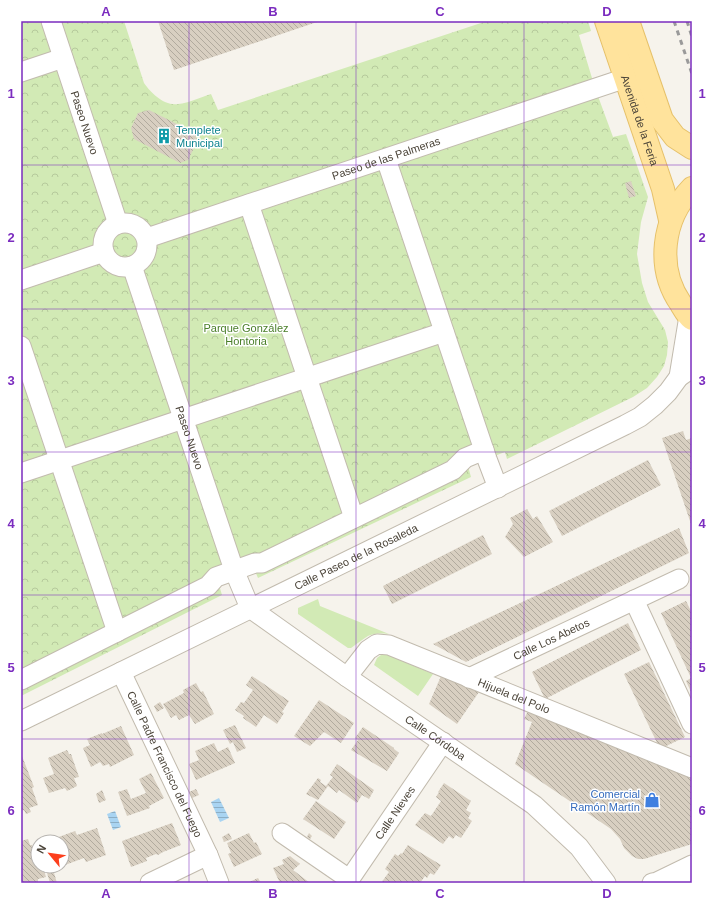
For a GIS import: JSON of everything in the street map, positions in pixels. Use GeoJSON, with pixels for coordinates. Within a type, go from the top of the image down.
{"type":"FeatureCollection","features":[{"type":"Feature","properties":{"kind":"main road","name":"Avenida de la Feria"},"geometry":{"type":"LineString","coordinates":[[606,21],[663,189],[670,220]]}},
{"type":"Feature","properties":{"kind":"main road","name":"Avenida de la Feria"},"geometry":{"type":"LineString","coordinates":[[628,21],[662,120],[675,137],[692,148]]}},
{"type":"Feature","properties":{"kind":"main road"},"geometry":{"type":"LineString","coordinates":[[690,317],[674,295],[666,270],[665,245],[670,220],[682,198],[692,188]]}},
{"type":"Feature","properties":{"kind":"street","name":"Paseo Nuevo"},"geometry":{"type":"LineString","coordinates":[[51,21],[118,224]]}},
{"type":"Feature","properties":{"kind":"street"},"geometry":{"type":"LineString","coordinates":[[21,72],[63,58]]}},
{"type":"Feature","properties":{"kind":"street","name":"Paseo de las Palmeras"},"geometry":{"type":"LineString","coordinates":[[147,238],[626,78]]}},
{"type":"Feature","properties":{"kind":"street"},"geometry":{"type":"LineString","coordinates":[[386,159],[498,488]]}},
{"type":"Feature","properties":{"kind":"street"},"geometry":{"type":"LineString","coordinates":[[249,204],[354,518]]}},
{"type":"Feature","properties":{"kind":"street"},"geometry":{"type":"LineString","coordinates":[[118,224],[132,224],[144,232],[147,238],[147,252],[144,258],[132,266],[119,266],[112,263],[104,252],[104,238],[107,232],[118,224]]}},
{"type":"Feature","properties":{"kind":"street"},"geometry":{"type":"LineString","coordinates":[[21,280],[104,252]]}},
{"type":"Feature","properties":{"kind":"street","name":"Paseo Nuevo"},"geometry":{"type":"LineString","coordinates":[[132,266],[234,570],[250,608]]}},
{"type":"Feature","properties":{"kind":"street","name":"Calle Paseo de la Rosaleda"},"geometry":{"type":"LineString","coordinates":[[21,721],[640,417],[655,405],[685,373],[690,317]]}},
{"type":"Feature","properties":{"kind":"street"},"geometry":{"type":"LineString","coordinates":[[21,473],[444,332]]}},
{"type":"Feature","properties":{"kind":"street"},"geometry":{"type":"LineString","coordinates":[[21,346],[117,632]]}},
{"type":"Feature","properties":{"kind":"street"},"geometry":{"type":"LineString","coordinates":[[21,680],[208,586],[216,577],[254,563],[262,563],[453,470],[465,458],[484,450]]}},
{"type":"Feature","properties":{"kind":"street","name":"Calle Los Abetos"},"geometry":{"type":"LineString","coordinates":[[469,678],[679,579]]}},
{"type":"Feature","properties":{"kind":"street"},"geometry":{"type":"LineString","coordinates":[[634,600],[692,724]]}},
{"type":"Feature","properties":{"kind":"street","name":"Calle Córdoba"},"geometry":{"type":"LineString","coordinates":[[250,608],[347,678],[534,805],[579,847],[606,883]]}},
{"type":"Feature","properties":{"kind":"street","name":"Hijuela del Polo"},"geometry":{"type":"LineString","coordinates":[[347,678],[368,650],[377,644],[389,645],[692,768]]}},
{"type":"Feature","properties":{"kind":"street","name":"Calle Padre Francisco del Fuego"},"geometry":{"type":"LineString","coordinates":[[121,672],[208,855]]}},
{"type":"Feature","properties":{"kind":"street","name":"Calle Nieves"},"geometry":{"type":"LineString","coordinates":[[348,881],[443,742]]}},
{"type":"Feature","properties":{"kind":"street"},"geometry":{"type":"LineString","coordinates":[[282,834],[348,881]]}},
{"type":"Feature","properties":{"kind":"street"},"geometry":{"type":"LineString","coordinates":[[150,883],[208,855],[219,883]]}},
{"type":"Feature","properties":{"kind":"street"},"geometry":{"type":"LineString","coordinates":[[654,882],[692,865]]}},
{"type":"Feature","properties":{"kind":"street"},"geometry":{"type":"LineString","coordinates":[[654,882],[692,883]]}},
{"type":"Feature","properties":{"kind":"green space","name":"Parque González Hontoria"},"geometry":{"type":"Polygon","coordinates":[[[21,21],[124,21],[144,83],[154,95],[168,103],[178,104],[211,94],[218,110],[487,21],[588,21],[591,31],[579,35],[595,88],[613,137],[626,134],[648,197],[641,222],[637,254],[642,283],[648,302],[665,330],[668,342],[664,366],[647,388],[633,397],[507,459],[505,452],[468,466],[471,477],[258,578],[255,571],[219,585],[222,595],[21,696],[21,21]]]}},
{"type":"Feature","properties":{"kind":"green space"},"geometry":{"type":"Polygon","coordinates":[[[318,599],[320,606],[389,634],[376,634],[368,636],[351,648],[348,648],[298,614],[298,608],[318,599]]]}},
{"type":"Feature","properties":{"kind":"green space"},"geometry":{"type":"Polygon","coordinates":[[[381,655],[388,655],[433,674],[418,696],[374,665],[377,658],[381,655]]]}},
{"type":"Feature","properties":{"kind":"water"},"geometry":{"type":"Polygon","coordinates":[[[219,798],[229,818],[220,822],[211,802],[219,798]]]}},
{"type":"Feature","properties":{"kind":"water"},"geometry":{"type":"Polygon","coordinates":[[[115,811],[121,827],[113,830],[107,814],[115,811]]]}},
{"type":"Feature","properties":{"kind":"building"},"geometry":{"type":"Polygon","coordinates":[[[158,21],[320,21],[174,70],[158,21]]]}},
{"type":"Feature","properties":{"kind":"building","name":"Templete Municipal"},"geometry":{"type":"Polygon","coordinates":[[[149,110],[195,133],[197,142],[188,160],[180,163],[134,139],[131,128],[138,113],[149,110]]]}},
{"type":"Feature","properties":{"kind":"building"},"geometry":{"type":"Polygon","coordinates":[[[631,181],[636,196],[629,198],[625,183],[631,181]]]}},
{"type":"Feature","properties":{"kind":"building"},"geometry":{"type":"Polygon","coordinates":[[[683,431],[686,440],[692,438],[692,527],[662,438],[683,431]]]}},
{"type":"Feature","properties":{"kind":"building"},"geometry":{"type":"Polygon","coordinates":[[[648,460],[661,485],[562,536],[549,511],[648,460]]]}},
{"type":"Feature","properties":{"kind":"building"},"geometry":{"type":"Polygon","coordinates":[[[527,509],[533,519],[537,516],[553,542],[524,557],[505,537],[513,524],[510,518],[527,509]]]}},
{"type":"Feature","properties":{"kind":"building"},"geometry":{"type":"Polygon","coordinates":[[[679,528],[689,553],[466,662],[433,644],[679,528]]]}},
{"type":"Feature","properties":{"kind":"building"},"geometry":{"type":"Polygon","coordinates":[[[483,535],[492,554],[392,604],[383,586],[483,535]]]}},
{"type":"Feature","properties":{"kind":"building"},"geometry":{"type":"Polygon","coordinates":[[[686,601],[692,613],[692,694],[686,681],[691,678],[661,613],[686,601]]]}},
{"type":"Feature","properties":{"kind":"building"},"geometry":{"type":"Polygon","coordinates":[[[628,623],[641,650],[545,699],[532,672],[628,623]]]}},
{"type":"Feature","properties":{"kind":"building"},"geometry":{"type":"Polygon","coordinates":[[[649,662],[685,737],[660,749],[624,674],[649,662]]]}},
{"type":"Feature","properties":{"kind":"building"},"geometry":{"type":"Polygon","coordinates":[[[252,676],[289,701],[277,724],[264,715],[256,727],[235,710],[241,702],[244,703],[253,690],[246,685],[252,676]]]}},
{"type":"Feature","properties":{"kind":"building"},"geometry":{"type":"Polygon","coordinates":[[[441,676],[479,692],[457,724],[429,704],[441,676]]]}},
{"type":"Feature","properties":{"kind":"building"},"geometry":{"type":"Polygon","coordinates":[[[196,683],[201,692],[203,691],[214,714],[195,724],[189,715],[179,720],[176,715],[171,718],[163,704],[184,693],[183,690],[196,683]]]}},
{"type":"Feature","properties":{"kind":"building"},"geometry":{"type":"Polygon","coordinates":[[[319,700],[354,723],[341,743],[324,732],[310,746],[294,736],[319,700]]]}},
{"type":"Feature","properties":{"kind":"building"},"geometry":{"type":"Polygon","coordinates":[[[160,702],[164,708],[157,712],[154,706],[160,702]]]}},
{"type":"Feature","properties":{"kind":"building"},"geometry":{"type":"Polygon","coordinates":[[[528,711],[692,777],[692,844],[644,859],[638,859],[632,856],[624,848],[620,839],[611,829],[515,764],[532,722],[524,719],[528,711]]]}},
{"type":"Feature","properties":{"kind":"building"},"geometry":{"type":"Polygon","coordinates":[[[235,725],[246,748],[237,752],[233,742],[230,744],[223,730],[235,725]]]}},
{"type":"Feature","properties":{"kind":"building"},"geometry":{"type":"Polygon","coordinates":[[[121,726],[134,755],[110,767],[109,764],[103,766],[100,762],[91,767],[83,748],[90,745],[87,739],[121,726]]]}},
{"type":"Feature","properties":{"kind":"building"},"geometry":{"type":"Polygon","coordinates":[[[363,727],[399,753],[387,771],[351,750],[358,740],[355,738],[363,727]]]}},
{"type":"Feature","properties":{"kind":"building"},"geometry":{"type":"Polygon","coordinates":[[[214,743],[218,752],[228,747],[235,763],[196,780],[189,764],[199,760],[195,751],[214,743]]]}},
{"type":"Feature","properties":{"kind":"building"},"geometry":{"type":"Polygon","coordinates":[[[67,750],[69,754],[71,754],[79,777],[74,778],[77,786],[67,791],[65,788],[49,793],[43,778],[54,774],[48,758],[67,750]]]}},
{"type":"Feature","properties":{"kind":"building"},"geometry":{"type":"Polygon","coordinates":[[[21,756],[34,787],[32,788],[38,805],[29,808],[31,812],[26,814],[24,810],[21,811],[21,756]]]}},
{"type":"Feature","properties":{"kind":"building"},"geometry":{"type":"Polygon","coordinates":[[[337,764],[374,790],[369,799],[362,795],[357,803],[339,790],[337,793],[328,786],[318,800],[306,794],[318,778],[321,780],[320,782],[326,786],[333,777],[330,775],[337,764]]]}},
{"type":"Feature","properties":{"kind":"building"},"geometry":{"type":"Polygon","coordinates":[[[151,773],[164,798],[149,806],[150,808],[127,816],[118,792],[127,789],[131,799],[146,793],[139,779],[151,773]]]}},
{"type":"Feature","properties":{"kind":"building"},"geometry":{"type":"Polygon","coordinates":[[[444,783],[471,801],[466,810],[471,813],[468,818],[472,821],[461,838],[456,835],[453,839],[449,836],[443,844],[415,825],[425,813],[431,816],[441,801],[436,797],[444,783]]]}},
{"type":"Feature","properties":{"kind":"building"},"geometry":{"type":"Polygon","coordinates":[[[196,789],[199,795],[192,798],[189,792],[196,789]]]}},
{"type":"Feature","properties":{"kind":"building"},"geometry":{"type":"Polygon","coordinates":[[[102,790],[106,800],[99,803],[96,794],[102,790]]]}},
{"type":"Feature","properties":{"kind":"building"},"geometry":{"type":"Polygon","coordinates":[[[316,801],[346,822],[334,839],[303,819],[316,801]]]}},
{"type":"Feature","properties":{"kind":"building"},"geometry":{"type":"Polygon","coordinates":[[[172,823],[181,845],[158,855],[156,854],[146,858],[147,861],[131,867],[122,841],[172,823]]]}},
{"type":"Feature","properties":{"kind":"building"},"geometry":{"type":"Polygon","coordinates":[[[97,828],[106,855],[86,862],[84,858],[70,863],[70,834],[67,834],[75,831],[77,835],[97,828]]]}},
{"type":"Feature","properties":{"kind":"building"},"geometry":{"type":"Polygon","coordinates":[[[229,833],[232,839],[224,842],[222,837],[229,833]]]}},
{"type":"Feature","properties":{"kind":"building"},"geometry":{"type":"Polygon","coordinates":[[[249,833],[254,843],[256,842],[262,854],[234,867],[228,854],[231,853],[227,843],[249,833]]]}},
{"type":"Feature","properties":{"kind":"building"},"geometry":{"type":"Polygon","coordinates":[[[309,833],[312,836],[310,839],[307,837],[309,833]]]}},
{"type":"Feature","properties":{"kind":"building"},"geometry":{"type":"Polygon","coordinates":[[[28,839],[30,845],[30,874],[45,874],[46,877],[38,879],[38,882],[21,883],[21,841],[28,839]]]}},
{"type":"Feature","properties":{"kind":"building"},"geometry":{"type":"Polygon","coordinates":[[[408,845],[441,865],[434,875],[430,873],[427,878],[425,876],[420,883],[381,883],[389,872],[385,869],[395,854],[398,856],[401,853],[402,854],[408,845]]]}},
{"type":"Feature","properties":{"kind":"building"},"geometry":{"type":"Polygon","coordinates":[[[290,856],[300,864],[293,870],[310,883],[280,883],[273,868],[284,864],[282,860],[290,856]]]}},
{"type":"Feature","properties":{"kind":"building"},"geometry":{"type":"Polygon","coordinates":[[[47,874],[54,874],[57,883],[50,883],[47,874]]]}},
{"type":"Feature","properties":{"kind":"building"},"geometry":{"type":"Polygon","coordinates":[[[258,878],[261,883],[247,883],[258,878]]]}},
{"type":"Feature","properties":{"kind":"railway"},"geometry":{"type":"LineString","coordinates":[[674,21],[692,74]]}},
{"type":"Feature","properties":{"kind":"railway"},"geometry":{"type":"LineString","coordinates":[[687,21],[692,37]]}},
{"type":"Feature","properties":{"kind":"place","name":"Templete Municipal"},"geometry":{"type":"Point","coordinates":[164,136]}},
{"type":"Feature","properties":{"kind":"place","name":"Comercial Ramón Martín"},"geometry":{"type":"Point","coordinates":[652,800]}}]}
